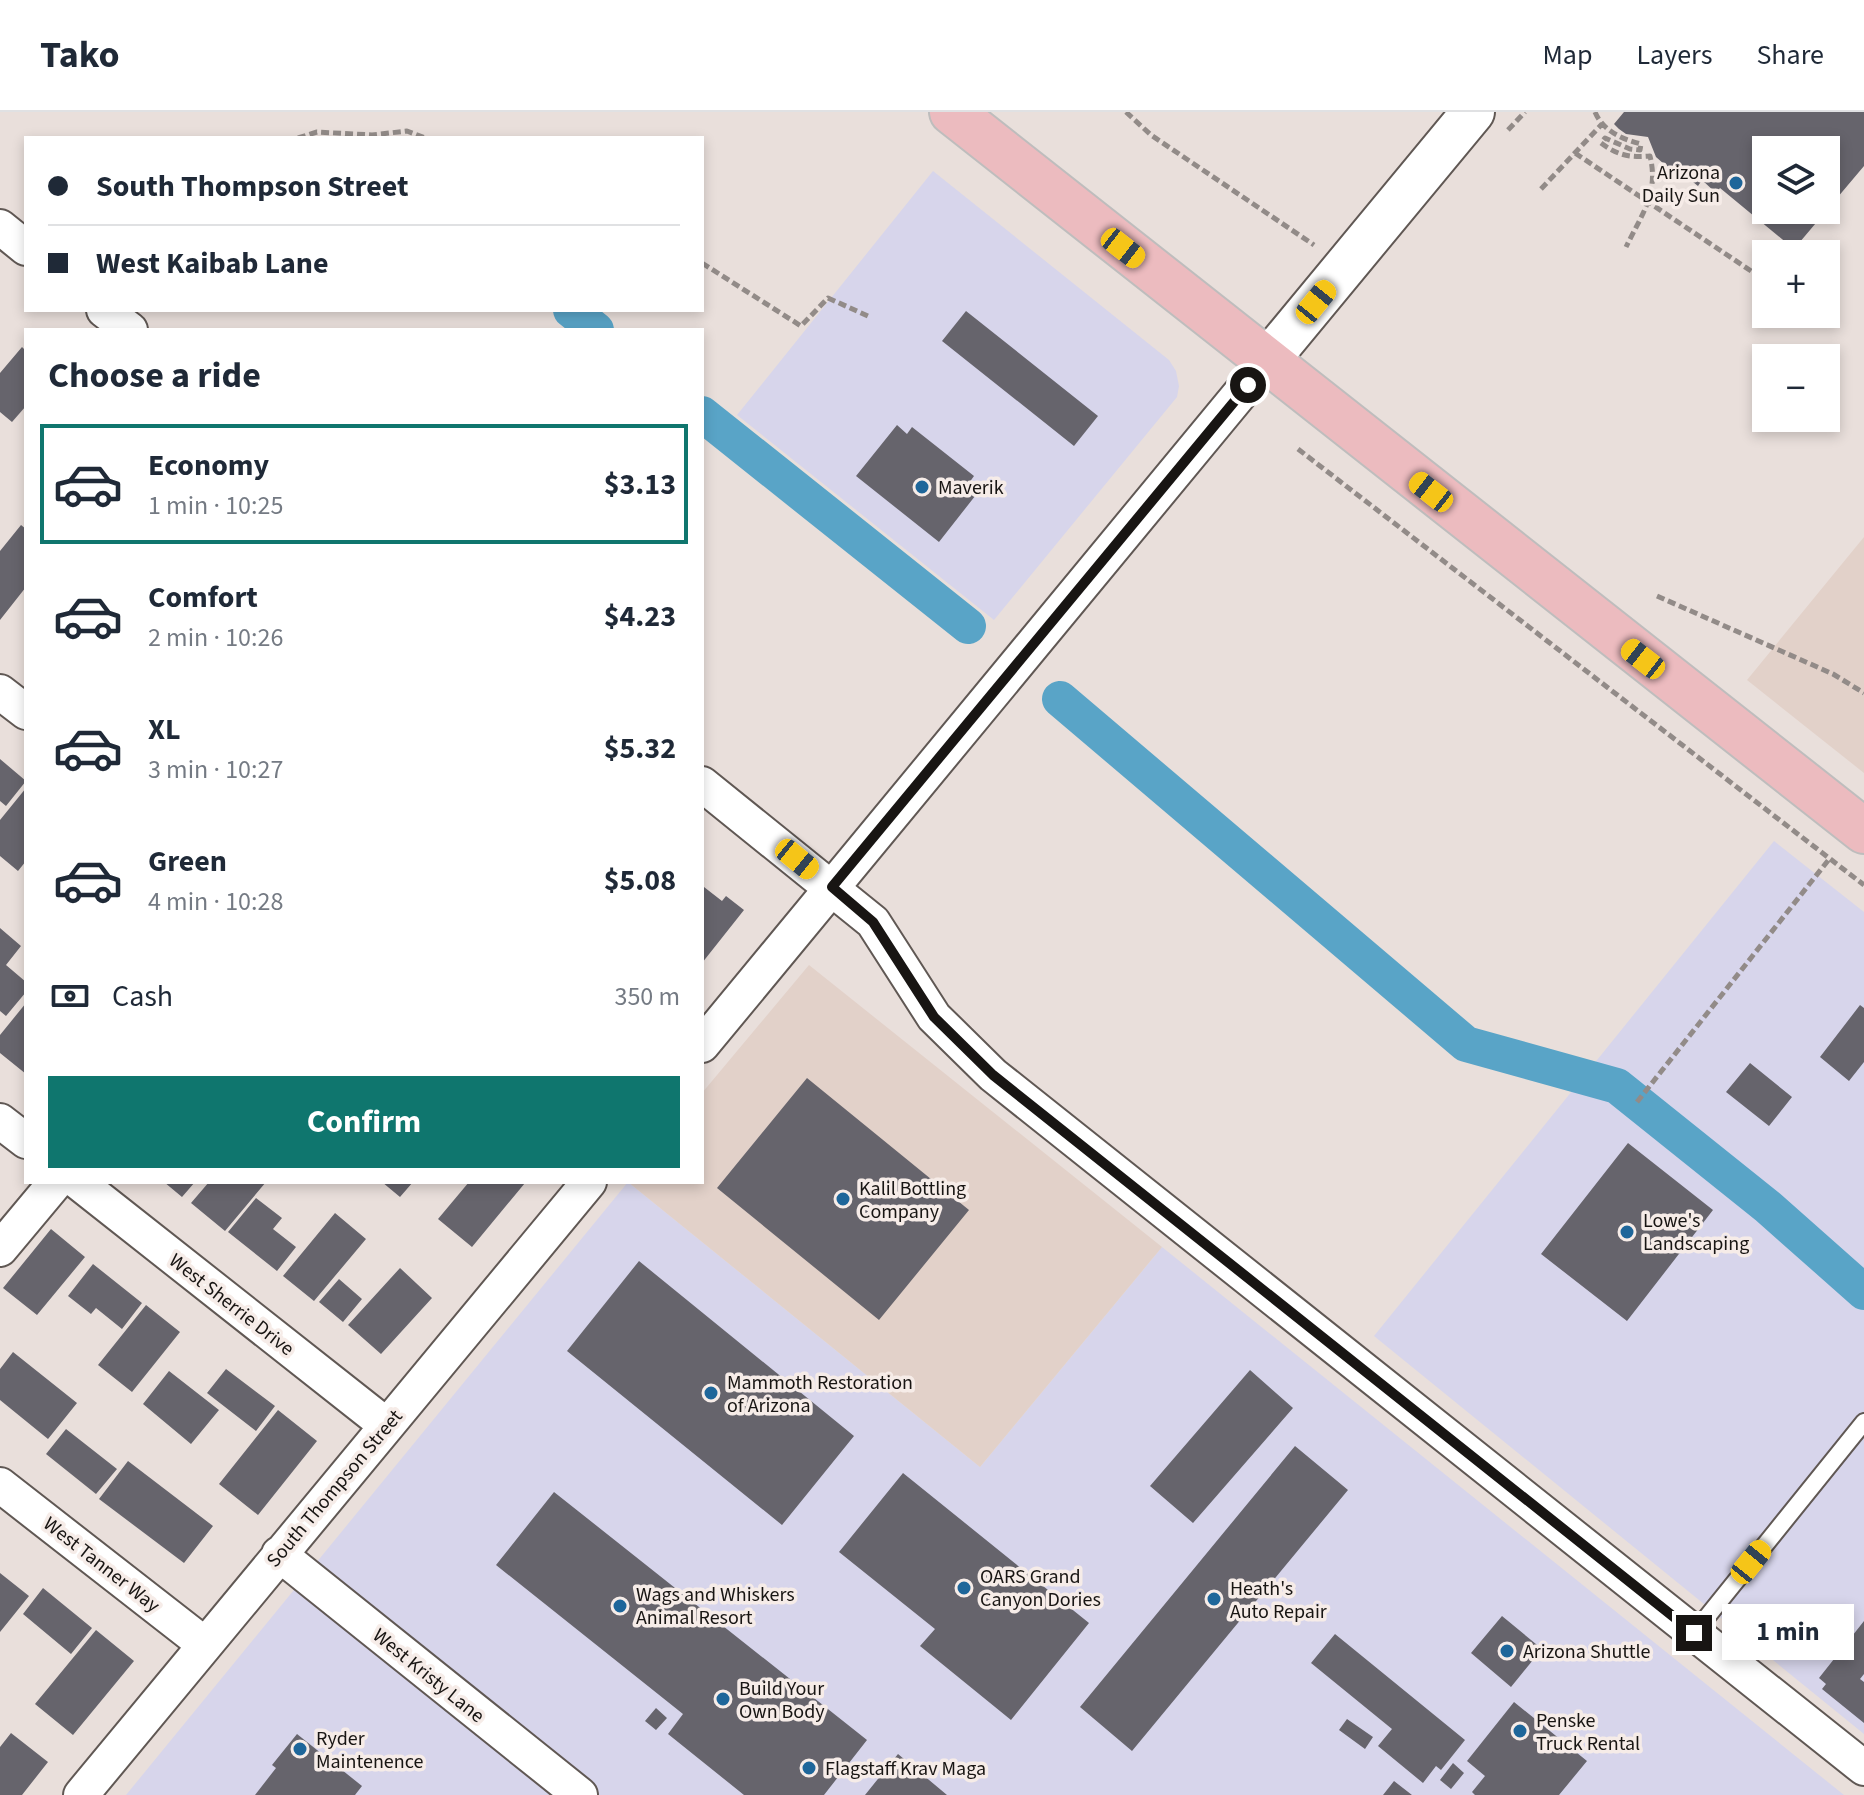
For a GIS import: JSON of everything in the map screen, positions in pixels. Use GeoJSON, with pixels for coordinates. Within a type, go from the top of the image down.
{"type":"FeatureCollection","features":[{"type":"Feature","properties":{"kind":"main road"},"geometry":{"type":"LineString","coordinates":[[952,112],[1267,361],[1850,838]]}},
{"type":"Feature","properties":{"kind":"street"},"geometry":{"type":"LineString","coordinates":[[704,1043],[1267,361],[1490,121]]}},
{"type":"Feature","properties":{"kind":"street"},"geometry":{"type":"LineString","coordinates":[[0,227],[24,246]]}},
{"type":"Feature","properties":{"kind":"street"},"geometry":{"type":"LineString","coordinates":[[107,312],[127,328]]}},
{"type":"Feature","properties":{"kind":"street"},"geometry":{"type":"LineString","coordinates":[[0,692],[24,710]]}},
{"type":"Feature","properties":{"kind":"street"},"geometry":{"type":"LineString","coordinates":[[704,786],[873,922],[934,1017],[981,1065],[1864,1768]]}},
{"type":"Feature","properties":{"kind":"street"},"geometry":{"type":"LineString","coordinates":[[0,1121],[24,1139]]}},
{"type":"Feature","properties":{"kind":"street"},"geometry":{"type":"LineString","coordinates":[[0,1249],[54,1184]]}},
{"type":"Feature","properties":{"kind":"street","name":"West Sherrie Drive"},"geometry":{"type":"LineString","coordinates":[[81,1184],[386,1425]]}},
{"type":"Feature","properties":{"kind":"street","name":"South Thompson Street"},"geometry":{"type":"LineString","coordinates":[[81,1795],[587,1184]]}},
{"type":"Feature","properties":{"kind":"street","name":"West Tanner Way"},"geometry":{"type":"LineString","coordinates":[[0,1485],[204,1644]]}},
{"type":"Feature","properties":{"kind":"street","name":"West Kristy Lane"},"geometry":{"type":"LineString","coordinates":[[279,1554],[580,1795]]}},
{"type":"Feature","properties":{"kind":"lane"},"geometry":{"type":"LineString","coordinates":[[1694,1633],[1864,1422]]}},
{"type":"Feature","properties":{"kind":"path"},"geometry":{"type":"LineString","coordinates":[[1126,112],[1151,135],[1318,248]]}},
{"type":"Feature","properties":{"kind":"path"},"geometry":{"type":"LineString","coordinates":[[1490,121],[1525,112]]}},
{"type":"Feature","properties":{"kind":"path"},"geometry":{"type":"LineString","coordinates":[[1595,112],[1602,124],[1623,140],[1641,144],[1640,150],[1605,138],[1601,143],[1614,152],[1632,158],[1650,156],[1654,173],[1652,194],[1626,247]]}},
{"type":"Feature","properties":{"kind":"path"},"geometry":{"type":"LineString","coordinates":[[1541,189],[1602,124]]}},
{"type":"Feature","properties":{"kind":"path"},"geometry":{"type":"LineString","coordinates":[[304,136],[317,132],[372,135],[407,131],[420,136]]}},
{"type":"Feature","properties":{"kind":"path"},"geometry":{"type":"LineString","coordinates":[[1575,153],[1752,272]]}},
{"type":"Feature","properties":{"kind":"path"},"geometry":{"type":"LineString","coordinates":[[704,264],[801,326],[828,298],[870,317]]}},
{"type":"Feature","properties":{"kind":"path"},"geometry":{"type":"LineString","coordinates":[[1298,449],[1850,838],[1864,885]]}},
{"type":"Feature","properties":{"kind":"path"},"geometry":{"type":"LineString","coordinates":[[1657,596],[1833,674],[1864,693]]}},
{"type":"Feature","properties":{"kind":"path"},"geometry":{"type":"LineString","coordinates":[[1637,1102],[1850,838]]}},
{"type":"Feature","properties":{"kind":"shaded area","name":"Maverik"},"geometry":{"type":"Polygon","coordinates":[[[933,171],[1169,360],[1176,371],[1179,386],[1177,397],[994,620],[737,415],[933,171]]]}},
{"type":"Feature","properties":{"kind":"shaded area"},"geometry":{"type":"Polygon","coordinates":[[[1864,537],[1864,773],[1747,680],[1864,537]]]}},
{"type":"Feature","properties":{"kind":"shaded area"},"geometry":{"type":"Polygon","coordinates":[[[1774,841],[1864,912],[1864,1734],[1374,1336],[1774,841]]]}},
{"type":"Feature","properties":{"kind":"shaded area"},"geometry":{"type":"Polygon","coordinates":[[[809,965],[1162,1247],[980,1467],[630,1184],[704,1184],[704,1091],[809,965]]]}},
{"type":"Feature","properties":{"kind":"shaded area"},"geometry":{"type":"Polygon","coordinates":[[[626,1184],[630,1184],[980,1467],[1162,1247],[1844,1795],[126,1795],[626,1184]]]}},
{"type":"Feature","properties":{"kind":"building","name":"Arizona Daily Sun"},"geometry":{"type":"Polygon","coordinates":[[[1624,112],[1864,112],[1864,166],[1840,194],[1840,136],[1752,136],[1752,214],[1720,188],[1716,193],[1702,180],[1698,186],[1683,174],[1680,178],[1656,157],[1648,137],[1626,134],[1614,124],[1624,112]]]}},
{"type":"Feature","properties":{"kind":"building","name":"Arizona Daily Sun"},"geometry":{"type":"Polygon","coordinates":[[[1764,224],[1815,224],[1802,240],[1783,240],[1764,224]]]}},
{"type":"Feature","properties":{"kind":"building"},"geometry":{"type":"Polygon","coordinates":[[[966,311],[1098,416],[1074,446],[942,341],[966,311]]]}},
{"type":"Feature","properties":{"kind":"building"},"geometry":{"type":"Polygon","coordinates":[[[22,347],[24,408],[12,422],[0,412],[0,373],[22,347]]]}},
{"type":"Feature","properties":{"kind":"building","name":"Maverik"},"geometry":{"type":"Polygon","coordinates":[[[897,425],[907,434],[912,427],[974,476],[969,483],[979,491],[939,542],[856,476],[897,425]]]}},
{"type":"Feature","properties":{"kind":"building"},"geometry":{"type":"Polygon","coordinates":[[[21,525],[24,527],[24,590],[0,620],[0,551],[21,525]]]}},
{"type":"Feature","properties":{"kind":"building"},"geometry":{"type":"Polygon","coordinates":[[[0,759],[24,779],[24,784],[6,806],[0,801],[0,759]]]}},
{"type":"Feature","properties":{"kind":"building"},"geometry":{"type":"Polygon","coordinates":[[[24,790],[24,864],[18,871],[0,856],[0,820],[24,790]]]}},
{"type":"Feature","properties":{"kind":"building"},"geometry":{"type":"Polygon","coordinates":[[[704,887],[722,901],[726,896],[744,910],[704,960],[704,887]]]}},
{"type":"Feature","properties":{"kind":"building"},"geometry":{"type":"Polygon","coordinates":[[[0,928],[21,946],[6,965],[24,980],[24,994],[6,1016],[0,1011],[0,928]]]}},
{"type":"Feature","properties":{"kind":"building"},"geometry":{"type":"Polygon","coordinates":[[[24,1005],[24,1072],[0,1053],[0,1035],[24,1005]]]}},
{"type":"Feature","properties":{"kind":"building"},"geometry":{"type":"Polygon","coordinates":[[[1860,1005],[1864,1008],[1864,1062],[1849,1081],[1820,1057],[1860,1005]]]}},
{"type":"Feature","properties":{"kind":"building"},"geometry":{"type":"Polygon","coordinates":[[[1750,1063],[1792,1097],[1769,1126],[1726,1092],[1750,1063]]]}},
{"type":"Feature","properties":{"kind":"building","name":"Kalil Bottling Company"},"geometry":{"type":"Polygon","coordinates":[[[807,1078],[969,1210],[879,1320],[717,1188],[807,1078]]]}},
{"type":"Feature","properties":{"kind":"building","name":"Lowe's Landscaping"},"geometry":{"type":"Polygon","coordinates":[[[1628,1143],[1713,1210],[1627,1321],[1541,1254],[1628,1143]]]}},
{"type":"Feature","properties":{"kind":"building"},"geometry":{"type":"Polygon","coordinates":[[[166,1184],[193,1184],[182,1197],[166,1184]]]}},
{"type":"Feature","properties":{"kind":"building"},"geometry":{"type":"Polygon","coordinates":[[[207,1184],[264,1184],[225,1231],[191,1203],[207,1184]]]}},
{"type":"Feature","properties":{"kind":"building"},"geometry":{"type":"Polygon","coordinates":[[[384,1184],[411,1184],[400,1197],[384,1184]]]}},
{"type":"Feature","properties":{"kind":"building"},"geometry":{"type":"Polygon","coordinates":[[[467,1184],[524,1184],[472,1247],[438,1219],[467,1184]]]}},
{"type":"Feature","properties":{"kind":"building"},"geometry":{"type":"Polygon","coordinates":[[[256,1198],[282,1218],[273,1229],[296,1247],[277,1271],[228,1232],[256,1198]]]}},
{"type":"Feature","properties":{"kind":"building"},"geometry":{"type":"Polygon","coordinates":[[[335,1213],[366,1239],[314,1301],[283,1276],[335,1213]]]}},
{"type":"Feature","properties":{"kind":"building"},"geometry":{"type":"Polygon","coordinates":[[[51,1229],[85,1257],[37,1315],[3,1288],[51,1229]]]}},
{"type":"Feature","properties":{"kind":"building","name":"Mammoth Restoration of Arizona"},"geometry":{"type":"Polygon","coordinates":[[[639,1261],[854,1436],[782,1525],[567,1351],[639,1261]]]}},
{"type":"Feature","properties":{"kind":"building"},"geometry":{"type":"Polygon","coordinates":[[[93,1264],[142,1303],[122,1329],[96,1308],[91,1314],[68,1296],[93,1264]]]}},
{"type":"Feature","properties":{"kind":"building"},"geometry":{"type":"Polygon","coordinates":[[[400,1268],[432,1298],[381,1354],[348,1325],[400,1268]]]}},
{"type":"Feature","properties":{"kind":"building"},"geometry":{"type":"Polygon","coordinates":[[[339,1279],[362,1299],[343,1322],[319,1302],[339,1279]]]}},
{"type":"Feature","properties":{"kind":"building"},"geometry":{"type":"Polygon","coordinates":[[[146,1305],[180,1332],[132,1392],[98,1365],[146,1305]]]}},
{"type":"Feature","properties":{"kind":"building"},"geometry":{"type":"Polygon","coordinates":[[[13,1352],[77,1403],[48,1439],[0,1400],[0,1369],[13,1352]]]}},
{"type":"Feature","properties":{"kind":"building"},"geometry":{"type":"Polygon","coordinates":[[[226,1369],[275,1406],[256,1431],[207,1393],[226,1369]]]}},
{"type":"Feature","properties":{"kind":"building"},"geometry":{"type":"Polygon","coordinates":[[[1250,1370],[1293,1408],[1193,1523],[1150,1486],[1250,1370]]]}},
{"type":"Feature","properties":{"kind":"building"},"geometry":{"type":"Polygon","coordinates":[[[169,1371],[219,1410],[191,1444],[143,1404],[169,1371]]]}},
{"type":"Feature","properties":{"kind":"building"},"geometry":{"type":"Polygon","coordinates":[[[278,1410],[317,1441],[258,1515],[219,1484],[278,1410]]]}},
{"type":"Feature","properties":{"kind":"building"},"geometry":{"type":"Polygon","coordinates":[[[66,1429],[117,1469],[96,1494],[46,1454],[66,1429]]]}},
{"type":"Feature","properties":{"kind":"building","name":"Heath's Auto Repair"},"geometry":{"type":"Polygon","coordinates":[[[1295,1446],[1348,1490],[1132,1751],[1080,1707],[1295,1446]]]}},
{"type":"Feature","properties":{"kind":"building"},"geometry":{"type":"Polygon","coordinates":[[[128,1461],[213,1526],[184,1563],[99,1499],[128,1461]]]}},
{"type":"Feature","properties":{"kind":"building","name":"OARS Grand Canyon Dories"},"geometry":{"type":"Polygon","coordinates":[[[903,1473],[1089,1623],[1011,1720],[920,1646],[935,1629],[839,1552],[903,1473]]]}},
{"type":"Feature","properties":{"kind":"building"},"geometry":{"type":"Polygon","coordinates":[[[554,1492],[867,1740],[824,1795],[744,1795],[668,1734],[683,1714],[496,1565],[554,1492]]]}},
{"type":"Feature","properties":{"kind":"building"},"geometry":{"type":"Polygon","coordinates":[[[0,1573],[29,1596],[0,1632],[0,1573]]]}},
{"type":"Feature","properties":{"kind":"building"},"geometry":{"type":"Polygon","coordinates":[[[43,1588],[92,1628],[71,1654],[23,1614],[43,1588]]]}},
{"type":"Feature","properties":{"kind":"building","name":"Arizona Shuttle"},"geometry":{"type":"Polygon","coordinates":[[[1502,1616],[1542,1649],[1511,1687],[1471,1653],[1502,1616]]]}},
{"type":"Feature","properties":{"kind":"building"},"geometry":{"type":"Polygon","coordinates":[[[1864,1621],[1864,1674],[1860,1679],[1864,1682],[1864,1723],[1822,1689],[1826,1684],[1819,1678],[1864,1621]]]}},
{"type":"Feature","properties":{"kind":"building"},"geometry":{"type":"Polygon","coordinates":[[[96,1630],[134,1661],[73,1735],[35,1704],[96,1630]]]}},
{"type":"Feature","properties":{"kind":"building"},"geometry":{"type":"Polygon","coordinates":[[[1335,1634],[1465,1740],[1441,1770],[1436,1766],[1423,1783],[1378,1746],[1392,1729],[1311,1663],[1335,1634]]]}},
{"type":"Feature","properties":{"kind":"building","name":"Penske Truck Rental"},"geometry":{"type":"Polygon","coordinates":[[[1514,1702],[1587,1761],[1559,1795],[1475,1795],[1472,1792],[1485,1776],[1467,1761],[1514,1702]]]}},
{"type":"Feature","properties":{"kind":"building"},"geometry":{"type":"Polygon","coordinates":[[[656,1708],[667,1718],[656,1730],[645,1721],[656,1708]]]}},
{"type":"Feature","properties":{"kind":"building"},"geometry":{"type":"Polygon","coordinates":[[[1347,1719],[1373,1737],[1365,1749],[1339,1730],[1347,1719]]]}},
{"type":"Feature","properties":{"kind":"building"},"geometry":{"type":"Polygon","coordinates":[[[11,1733],[48,1762],[22,1795],[0,1795],[0,1747],[11,1733]]]}},
{"type":"Feature","properties":{"kind":"building","name":"Ryder Maintenence"},"geometry":{"type":"Polygon","coordinates":[[[297,1734],[362,1786],[355,1795],[255,1795],[276,1768],[272,1765],[297,1734]]]}},
{"type":"Feature","properties":{"kind":"building"},"geometry":{"type":"Polygon","coordinates":[[[898,1754],[947,1795],[865,1795],[898,1754]]]}},
{"type":"Feature","properties":{"kind":"building"},"geometry":{"type":"Polygon","coordinates":[[[1453,1763],[1464,1773],[1451,1789],[1440,1780],[1453,1763]]]}},
{"type":"Feature","properties":{"kind":"building"},"geometry":{"type":"Polygon","coordinates":[[[1394,1781],[1412,1795],[1383,1795],[1394,1781]]]}},
{"type":"Feature","properties":{"kind":"waterway"},"geometry":{"type":"LineString","coordinates":[[574,312],[594,328]]}},
{"type":"Feature","properties":{"kind":"waterway"},"geometry":{"type":"LineString","coordinates":[[704,416],[968,626]]}},
{"type":"Feature","properties":{"kind":"waterway"},"geometry":{"type":"LineString","coordinates":[[1060,699],[1466,1044],[1617,1086],[1768,1207],[1864,1292]]}},
{"type":"Feature","properties":{"kind":"place","name":"Arizona Daily Sun"},"geometry":{"type":"Point","coordinates":[1736,183]}},
{"type":"Feature","properties":{"kind":"place","name":"Maverik"},"geometry":{"type":"Point","coordinates":[922,487]}},
{"type":"Feature","properties":{"kind":"place","name":"Kalil Bottling Company"},"geometry":{"type":"Point","coordinates":[843,1199]}},
{"type":"Feature","properties":{"kind":"place","name":"Lowe's Landscaping"},"geometry":{"type":"Point","coordinates":[1627,1232]}},
{"type":"Feature","properties":{"kind":"place","name":"Mammoth Restoration of Arizona"},"geometry":{"type":"Point","coordinates":[711,1393]}},
{"type":"Feature","properties":{"kind":"place","name":"OARS Grand Canyon Dories"},"geometry":{"type":"Point","coordinates":[964,1588]}},
{"type":"Feature","properties":{"kind":"place","name":"Heath's Auto Repair"},"geometry":{"type":"Point","coordinates":[1214,1599]}},
{"type":"Feature","properties":{"kind":"place","name":"Wags and Whiskers Animal Resort"},"geometry":{"type":"Point","coordinates":[620,1606]}},
{"type":"Feature","properties":{"kind":"place","name":"Arizona Shuttle"},"geometry":{"type":"Point","coordinates":[1507,1651]}},
{"type":"Feature","properties":{"kind":"place","name":"Build Your Own Body"},"geometry":{"type":"Point","coordinates":[723,1699]}},
{"type":"Feature","properties":{"kind":"place","name":"Penske Truck Rental"},"geometry":{"type":"Point","coordinates":[1520,1731]}},
{"type":"Feature","properties":{"kind":"place","name":"Ryder Maintenence"},"geometry":{"type":"Point","coordinates":[300,1749]}},
{"type":"Feature","properties":{"kind":"place","name":"Flagstaff Krav Maga"},"geometry":{"type":"Point","coordinates":[809,1768]}},
{"type":"Feature","properties":{"kind":"route"},"geometry":{"type":"LineString","coordinates":[[1248,385],[832,887],[873,922],[934,1017],[993,1075],[1694,1633]]}}]}
